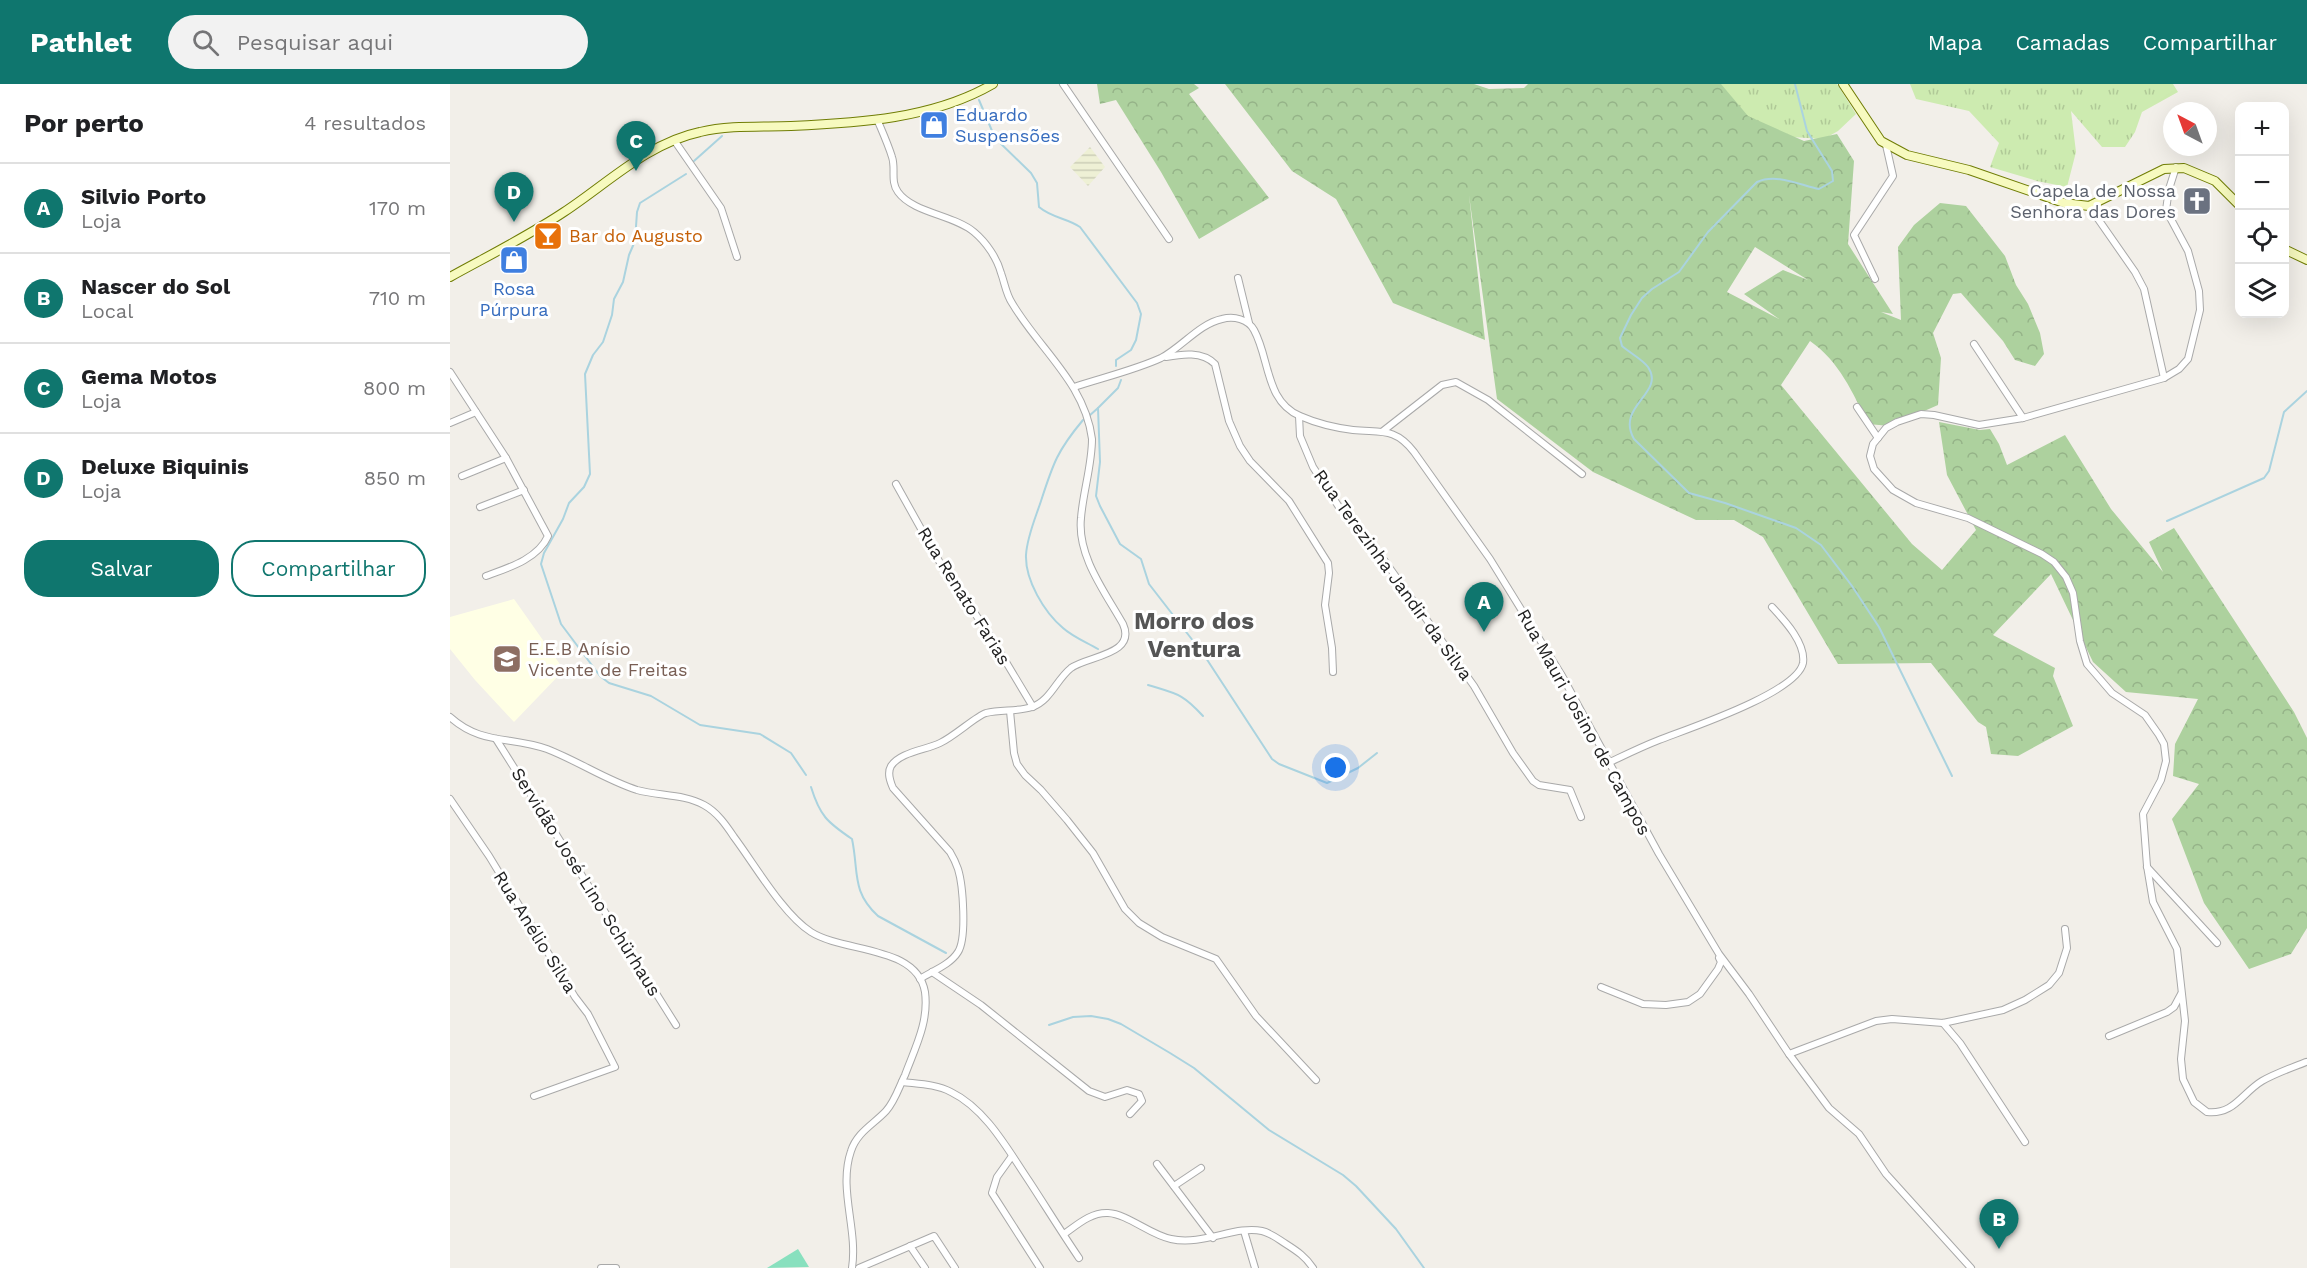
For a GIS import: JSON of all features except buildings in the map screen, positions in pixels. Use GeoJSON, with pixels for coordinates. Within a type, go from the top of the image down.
{"type":"FeatureCollection","features":[{"type":"Feature","properties":{"kind":"main road"},"geometry":{"type":"LineString","coordinates":[[450,278],[561,214],[640,158],[674,140],[716,129],[810,125],[877,119],[947,105],[993,84]]}},
{"type":"Feature","properties":{"kind":"main road"},"geometry":{"type":"LineString","coordinates":[[1843,84],[1886,145],[1907,155],[1957,167],[2057,201],[2089,206],[2164,169],[2176,167],[2191,170],[2215,181],[2235,201]]}},
{"type":"Feature","properties":{"kind":"main road"},"geometry":{"type":"LineString","coordinates":[[2289,251],[2307,260]]}},
{"type":"Feature","properties":{"kind":"street"},"geometry":{"type":"LineString","coordinates":[[1063,84],[1169,239]]}},
{"type":"Feature","properties":{"kind":"street"},"geometry":{"type":"LineString","coordinates":[[877,119],[892,157],[893,183],[898,193],[915,204],[959,222],[978,235],[998,264],[1006,292],[1014,307],[1074,387],[1092,439],[1081,517],[1082,540],[1089,563],[1123,624],[1126,636],[1122,644],[1115,649],[1071,669],[1048,696],[1033,706],[983,714],[947,740],[900,758],[889,770],[893,788],[950,852],[958,869],[963,933],[961,945],[955,956],[920,979]]}},
{"type":"Feature","properties":{"kind":"street"},"geometry":{"type":"LineString","coordinates":[[674,140],[722,208],[737,257]]}},
{"type":"Feature","properties":{"kind":"street"},"geometry":{"type":"LineString","coordinates":[[1875,279],[1854,235],[1893,176],[1886,145]]}},
{"type":"Feature","properties":{"kind":"street"},"geometry":{"type":"LineString","coordinates":[[2176,167],[2169,189],[2166,210],[2188,251],[2199,291],[2200,310],[2188,359],[2181,368],[2164,378],[2023,418],[1979,425],[1921,414],[1894,424],[1878,438],[1871,448],[1870,459],[1876,471],[1893,490],[1916,503],[1968,518],[2054,562],[2066,577],[2073,593],[2080,641],[2087,664],[2112,693],[2145,715],[2164,744],[2166,761],[2164,774],[2143,813],[2146,866],[2152,902],[2177,950],[2185,1021],[2181,1059],[2183,1079],[2192,1098],[2204,1111],[2218,1112],[2230,1109],[2261,1082],[2306,1062]]}},
{"type":"Feature","properties":{"kind":"street"},"geometry":{"type":"LineString","coordinates":[[2089,206],[2135,272],[2144,289],[2150,306],[2164,378]]}},
{"type":"Feature","properties":{"kind":"street","name":"Rua Mauri Josino de Campos"},"geometry":{"type":"LineString","coordinates":[[1238,278],[1249,324],[1256,334],[1271,383],[1283,404],[1299,416],[1346,429],[1383,431],[1398,436],[1411,448],[1490,559],[1561,674],[1608,763],[1695,917],[1719,954],[1829,1108],[1863,1139],[1886,1174],[1971,1268]]}},
{"type":"Feature","properties":{"kind":"street"},"geometry":{"type":"LineString","coordinates":[[1160,358],[1203,328],[1221,319],[1238,318],[1249,324]]}},
{"type":"Feature","properties":{"kind":"street"},"geometry":{"type":"LineString","coordinates":[[1974,344],[2023,418]]}},
{"type":"Feature","properties":{"kind":"street"},"geometry":{"type":"LineString","coordinates":[[1074,387],[1160,358],[1179,354],[1207,358],[1215,364],[1229,421],[1240,446],[1250,460],[1289,501],[1328,563],[1326,605],[1333,672]]}},
{"type":"Feature","properties":{"kind":"street"},"geometry":{"type":"LineString","coordinates":[[450,372],[506,458],[548,536],[537,550],[514,566],[486,576]]}},
{"type":"Feature","properties":{"kind":"street"},"geometry":{"type":"LineString","coordinates":[[1383,431],[1442,385],[1456,382],[1488,400],[1582,474]]}},
{"type":"Feature","properties":{"kind":"street"},"geometry":{"type":"LineString","coordinates":[[1857,407],[1878,438]]}},
{"type":"Feature","properties":{"kind":"street"},"geometry":{"type":"LineString","coordinates":[[450,423],[476,412]]}},
{"type":"Feature","properties":{"kind":"street","name":"Rua Terezinha Jandir da Silva"},"geometry":{"type":"LineString","coordinates":[[1299,416],[1300,436],[1313,466],[1339,507],[1384,560],[1474,686],[1533,781],[1570,790],[1581,818]]}},
{"type":"Feature","properties":{"kind":"street"},"geometry":{"type":"LineString","coordinates":[[462,476],[506,458]]}},
{"type":"Feature","properties":{"kind":"street","name":"Rua Renato Farias"},"geometry":{"type":"LineString","coordinates":[[896,484],[933,550],[1033,706]]}},
{"type":"Feature","properties":{"kind":"street"},"geometry":{"type":"LineString","coordinates":[[480,507],[524,490]]}},
{"type":"Feature","properties":{"kind":"street"},"geometry":{"type":"LineString","coordinates":[[1608,763],[1752,703],[1791,679],[1801,668],[1803,661],[1797,640],[1772,608]]}},
{"type":"Feature","properties":{"kind":"street"},"geometry":{"type":"LineString","coordinates":[[1010,711],[1017,764],[1093,853],[1130,915],[1162,937],[1216,958],[1256,1016],[1316,1080]]}},
{"type":"Feature","properties":{"kind":"street"},"geometry":{"type":"LineString","coordinates":[[450,717],[470,732],[548,750],[638,790],[704,805],[722,820],[766,881],[804,927],[835,943],[896,958],[914,970],[925,994],[922,1032],[890,1106],[861,1134],[851,1151],[846,1177],[852,1268]]}},
{"type":"Feature","properties":{"kind":"street","name":"Servidão José Lino Schürhaus"},"geometry":{"type":"LineString","coordinates":[[496,739],[676,1025]]}},
{"type":"Feature","properties":{"kind":"street","name":"Rua Anélio Silva"},"geometry":{"type":"LineString","coordinates":[[450,799],[489,856],[574,997],[588,1014],[615,1067],[534,1096]]}},
{"type":"Feature","properties":{"kind":"street"},"geometry":{"type":"LineString","coordinates":[[2146,866],[2217,943]]}},
{"type":"Feature","properties":{"kind":"street"},"geometry":{"type":"LineString","coordinates":[[1789,1054],[1876,1021],[1892,1019],[1943,1023],[2003,1010],[2049,985],[2059,973],[2067,948],[2065,929]]}},
{"type":"Feature","properties":{"kind":"street"},"geometry":{"type":"LineString","coordinates":[[1601,987],[1643,1004],[1666,1005],[1691,1001],[1702,993],[1719,968],[1721,960],[1719,954]]}},
{"type":"Feature","properties":{"kind":"street"},"geometry":{"type":"LineString","coordinates":[[932,972],[981,1005],[1089,1091],[1105,1097],[1127,1090],[1139,1094],[1142,1097],[1139,1106],[1130,1114]]}},
{"type":"Feature","properties":{"kind":"street"},"geometry":{"type":"LineString","coordinates":[[2109,1036],[2167,1012],[2174,1007],[2182,992]]}},
{"type":"Feature","properties":{"kind":"street"},"geometry":{"type":"LineString","coordinates":[[1943,1023],[1960,1043],[2025,1142]]}},
{"type":"Feature","properties":{"kind":"street"},"geometry":{"type":"LineString","coordinates":[[902,1082],[940,1087],[959,1097],[988,1124],[1012,1156],[1079,1258]]}},
{"type":"Feature","properties":{"kind":"street"},"geometry":{"type":"LineString","coordinates":[[1012,1156],[997,1177],[992,1193],[1040,1268]]}},
{"type":"Feature","properties":{"kind":"street"},"geometry":{"type":"LineString","coordinates":[[1157,1164],[1213,1238]]}},
{"type":"Feature","properties":{"kind":"street"},"geometry":{"type":"LineString","coordinates":[[1174,1185],[1201,1168]]}},
{"type":"Feature","properties":{"kind":"street"},"geometry":{"type":"LineString","coordinates":[[1064,1234],[1087,1218],[1107,1213],[1115,1214],[1153,1233],[1172,1239],[1195,1240],[1244,1231],[1260,1231],[1270,1234],[1302,1254],[1313,1268]]}},
{"type":"Feature","properties":{"kind":"street"},"geometry":{"type":"LineString","coordinates":[[1244,1231],[1255,1268]]}},
{"type":"Feature","properties":{"kind":"street"},"geometry":{"type":"LineString","coordinates":[[859,1268],[875,1265],[934,1236],[955,1268]]}},
{"type":"Feature","properties":{"kind":"street"},"geometry":{"type":"LineString","coordinates":[[910,1246],[925,1268]]}},
{"type":"Feature","properties":{"kind":"street"},"geometry":{"type":"LineString","coordinates":[[601,1268],[616,1268]]}},
{"type":"Feature","properties":{"kind":"shaded area"},"geometry":{"type":"Polygon","coordinates":[[[1090,147],[1105,167],[1088,186],[1070,167],[1090,147]]]}},
{"type":"Feature","properties":{"kind":"shaded area","name":"E.E.B Anísio Vicente de Freitas"},"geometry":{"type":"Polygon","coordinates":[[[514,599],[564,670],[514,722],[450,649],[450,617],[514,599]]]}},
{"type":"Feature","properties":{"kind":"green space"},"geometry":{"type":"Polygon","coordinates":[[[1097,84],[1194,84],[1199,88],[1189,94],[1269,198],[1199,239],[1116,100],[1100,104],[1097,84]]]}},
{"type":"Feature","properties":{"kind":"green space"},"geometry":{"type":"Polygon","coordinates":[[[1225,84],[1474,84],[1489,89],[1524,88],[1528,84],[1721,84],[1748,116],[1804,141],[1837,134],[1854,161],[1848,244],[1893,314],[1881,312],[1901,320],[1898,247],[1914,225],[1940,203],[1966,206],[2005,256],[2016,285],[2028,304],[2040,333],[2044,354],[2035,366],[2015,360],[2003,341],[1961,293],[1953,294],[1933,333],[1941,358],[1938,405],[1890,426],[1868,424],[1851,389],[1837,368],[1810,341],[1781,385],[1912,544],[1942,570],[1976,530],[1947,475],[1939,422],[1980,430],[1990,429],[2007,465],[2065,435],[2111,509],[2163,572],[2149,542],[2174,528],[2294,712],[2307,738],[2307,928],[2291,954],[2249,969],[2204,903],[2172,819],[2199,784],[2173,776],[2175,744],[2198,699],[2126,692],[2093,662],[2051,574],[1993,635],[2055,668],[2053,676],[2073,726],[2018,756],[1991,754],[1986,727],[1978,722],[1931,663],[1838,664],[1763,537],[1734,520],[1696,520],[1593,472],[1497,399],[1469,195],[1485,340],[1393,303],[1336,199],[1292,171],[1225,84]],[[1755,247],[1727,292],[1779,319],[1744,294],[1783,270],[1808,280],[1755,247]]]}},
{"type":"Feature","properties":{"kind":"green space"},"geometry":{"type":"Polygon","coordinates":[[[1708,84],[1837,84],[1856,114],[1838,131],[1824,139],[1757,135],[1708,84]]]}},
{"type":"Feature","properties":{"kind":"green space"},"geometry":{"type":"Polygon","coordinates":[[[1910,84],[2173,84],[2178,92],[2142,112],[2135,132],[2125,147],[2102,147],[2071,111],[2076,152],[2067,187],[1990,167],[1999,143],[1969,111],[1916,99],[1910,84]]]}},
{"type":"Feature","properties":{"kind":"green space"},"geometry":{"type":"Polygon","coordinates":[[[798,1249],[809,1267],[767,1268],[798,1249]]]}},
{"type":"Feature","properties":{"kind":"waterway"},"geometry":{"type":"LineString","coordinates":[[1795,84],[1807,131],[1832,171],[1833,181],[1819,189],[1780,179],[1757,182],[1708,232],[1679,272],[1642,298],[1620,338],[1622,346],[1645,364],[1652,376],[1651,385],[1631,417],[1630,427],[1634,439],[1689,493],[1796,528],[1821,545],[1879,627],[1952,776]]}},
{"type":"Feature","properties":{"kind":"waterway"},"geometry":{"type":"LineString","coordinates":[[979,100],[995,138],[1031,173],[1037,183],[1039,207],[1049,214],[1080,227],[1137,303],[1141,314],[1136,340],[1131,350],[1116,360],[1116,366]]}},
{"type":"Feature","properties":{"kind":"waterway"},"geometry":{"type":"LineString","coordinates":[[694,161],[722,136]]}},
{"type":"Feature","properties":{"kind":"waterway"},"geometry":{"type":"LineString","coordinates":[[686,174],[640,203],[637,212],[635,241],[629,255],[623,282],[614,299],[612,315],[603,342],[593,355],[585,374],[590,474],[584,487],[569,503],[544,553],[541,564],[561,624],[600,676],[609,683],[651,696],[700,725],[760,734],[791,753],[806,775]]}},
{"type":"Feature","properties":{"kind":"waterway"},"geometry":{"type":"LineString","coordinates":[[1121,380],[1118,388],[1098,408],[1100,462],[1096,496],[1120,544],[1141,559],[1149,584],[1204,655],[1272,759],[1327,783],[1358,768],[1377,753]]}},
{"type":"Feature","properties":{"kind":"waterway"},"geometry":{"type":"LineString","coordinates":[[2167,521],[2264,478],[2269,471],[2284,412],[2307,391]]}},
{"type":"Feature","properties":{"kind":"waterway"},"geometry":{"type":"LineString","coordinates":[[1089,416],[1098,408]]}},
{"type":"Feature","properties":{"kind":"waterway"},"geometry":{"type":"LineString","coordinates":[[1083,420],[1061,449],[1053,467],[1030,535],[1026,555],[1032,585],[1049,613],[1075,637],[1098,649]]}},
{"type":"Feature","properties":{"kind":"waterway"},"geometry":{"type":"LineString","coordinates":[[1148,685],[1178,695],[1203,716]]}},
{"type":"Feature","properties":{"kind":"waterway"},"geometry":{"type":"LineString","coordinates":[[811,787],[821,812],[836,828],[852,839],[860,889],[869,907],[878,916],[946,953]]}},
{"type":"Feature","properties":{"kind":"waterway"},"geometry":{"type":"LineString","coordinates":[[1049,1025],[1073,1017],[1091,1016],[1108,1019],[1121,1024],[1194,1068],[1269,1130],[1343,1175],[1356,1186],[1396,1229],[1424,1268]]}},
{"type":"Feature","properties":{"kind":"place","name":"Eduardo Suspensões"},"geometry":{"type":"Point","coordinates":[934,125]}},
{"type":"Feature","properties":{"kind":"place","name":"Gema Motos"},"geometry":{"type":"Point","coordinates":[636,171]}},
{"type":"Feature","properties":{"kind":"place","name":"Capela de Nossa Senhora das Dores"},"geometry":{"type":"Point","coordinates":[2197,201]}},
{"type":"Feature","properties":{"kind":"place","name":"Deluxe Biquinis"},"geometry":{"type":"Point","coordinates":[514,222]}},
{"type":"Feature","properties":{"kind":"place","name":"Bar do Augusto"},"geometry":{"type":"Point","coordinates":[548,236]}},
{"type":"Feature","properties":{"kind":"place","name":"Rosa Púrpura"},"geometry":{"type":"Point","coordinates":[514,260]}},
{"type":"Feature","properties":{"kind":"place","name":"Silvio Porto"},"geometry":{"type":"Point","coordinates":[1484,632]}},
{"type":"Feature","properties":{"kind":"place","name":"E.E.B Anísio Vicente de Freitas"},"geometry":{"type":"Point","coordinates":[507,659]}},
{"type":"Feature","properties":{"kind":"place","name":"Nascer do Sol"},"geometry":{"type":"Point","coordinates":[1999,1249]}},
{"type":"Feature","properties":{"kind":"district","name":"Morro dos Ventura"},"geometry":{"type":"Point","coordinates":[1194,635]}}]}
